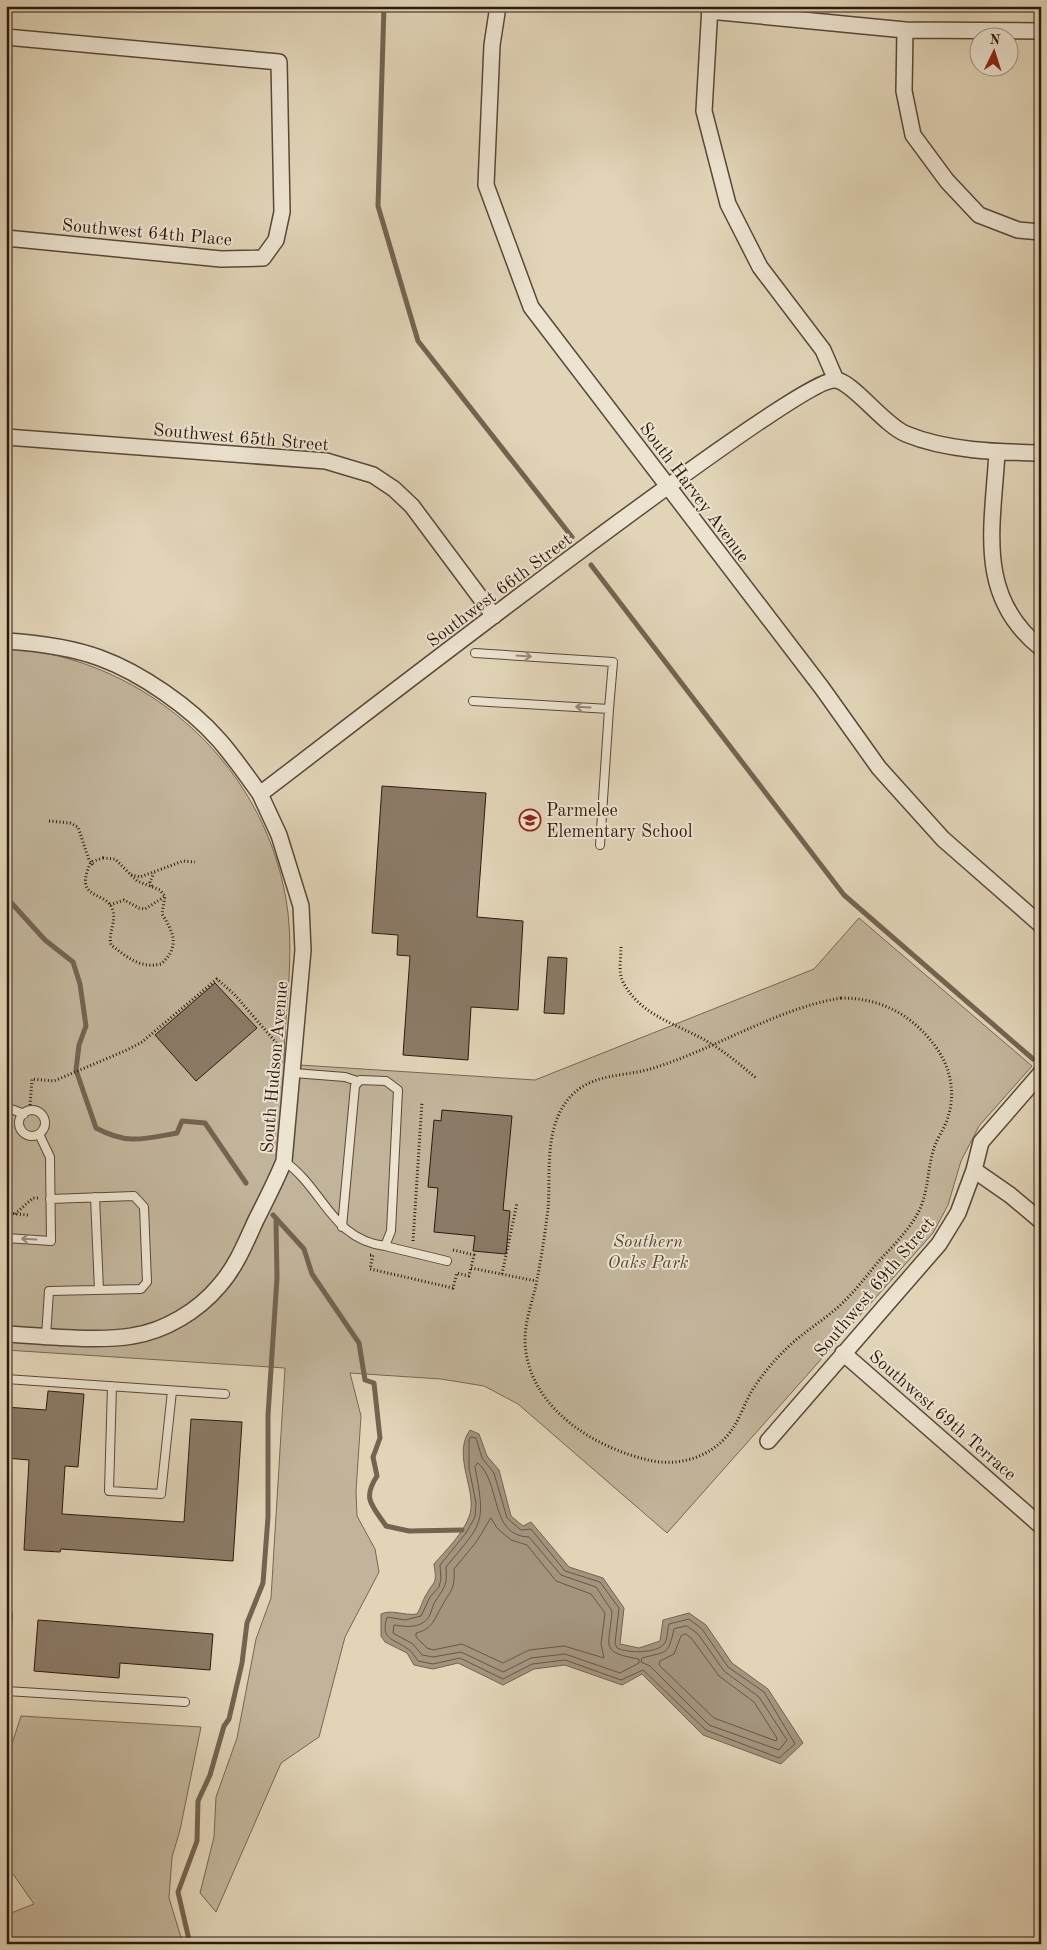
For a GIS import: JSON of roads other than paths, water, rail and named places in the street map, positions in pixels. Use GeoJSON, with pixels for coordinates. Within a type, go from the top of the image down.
{"type":"FeatureCollection","features":[{"type":"Feature","properties":{"kind":"street","name":"South Harvey Avenue"},"geometry":{"type":"LineString","coordinates":[[498,6],[492,45],[486,185],[530,307],[822,688],[879,768],[943,839],[1041,925]]}},
{"type":"Feature","properties":{"kind":"street"},"geometry":{"type":"LineString","coordinates":[[1041,31],[905,30],[710,8],[704,111],[728,204],[760,267],[823,350],[836,380],[853,389],[876,413],[905,434],[942,444],[997,452],[1041,453]]}},
{"type":"Feature","properties":{"kind":"street"},"geometry":{"type":"LineString","coordinates":[[905,30],[904,91],[913,135],[947,181],[979,216],[1018,230],[1041,232]]}},
{"type":"Feature","properties":{"kind":"street","name":"Southwest 64th Place"},"geometry":{"type":"LineString","coordinates":[[6,37],[279,62],[282,212],[276,240],[263,258],[221,259],[6,238]]}},
{"type":"Feature","properties":{"kind":"street","name":"Southwest 66th Street"},"geometry":{"type":"LineString","coordinates":[[260,794],[494,616],[668,487],[793,400],[823,383],[836,380]]}},
{"type":"Feature","properties":{"kind":"street","name":"Southwest 65th Street"},"geometry":{"type":"LineString","coordinates":[[6,437],[326,461],[373,475],[394,489],[412,506],[494,616]]}},
{"type":"Feature","properties":{"kind":"street"},"geometry":{"type":"LineString","coordinates":[[997,452],[992,546],[995,584],[1005,608],[1026,636],[1041,648]]}},
{"type":"Feature","properties":{"kind":"street"},"geometry":{"type":"LineString","coordinates":[[6,641],[47,644],[100,658],[142,679],[192,714],[218,740],[260,794]]}},
{"type":"Feature","properties":{"kind":"street","name":"South Hudson Avenue"},"geometry":{"type":"LineString","coordinates":[[6,1334],[132,1336],[164,1327],[193,1310],[220,1286],[238,1257],[284,1161],[294,1073],[303,950],[300,906],[279,835],[260,794]]}},
{"type":"Feature","properties":{"kind":"street","name":"Southwest 69th Street"},"geometry":{"type":"LineString","coordinates":[[768,1441],[939,1244],[958,1213],[974,1170],[981,1142],[1041,1073]]}},
{"type":"Feature","properties":{"kind":"street"},"geometry":{"type":"LineString","coordinates":[[974,1170],[1010,1195],[1041,1221]]}},
{"type":"Feature","properties":{"kind":"street","name":"Southwest 69th Terrace"},"geometry":{"type":"LineString","coordinates":[[843,1353],[1041,1526]]}},
{"type":"Feature","properties":{"kind":"lane"},"geometry":{"type":"LineString","coordinates":[[475,653],[613,662],[600,845]]}},
{"type":"Feature","properties":{"kind":"lane"},"geometry":{"type":"LineString","coordinates":[[473,701],[609,709]]}},
{"type":"Feature","properties":{"kind":"lane"},"geometry":{"type":"LineString","coordinates":[[294,1073],[346,1077],[357,1081],[386,1081],[398,1090],[391,1230],[385,1246]]}},
{"type":"Feature","properties":{"kind":"lane"},"geometry":{"type":"LineString","coordinates":[[342,1227],[357,1081]]}},
{"type":"Feature","properties":{"kind":"lane"},"geometry":{"type":"LineString","coordinates":[[6,1107],[27,1112],[38,1112],[45,1120],[44,1127],[39,1134],[30,1136],[22,1130],[20,1121],[27,1112]]}},
{"type":"Feature","properties":{"kind":"lane"},"geometry":{"type":"LineString","coordinates":[[6,1238],[51,1241],[50,1157],[39,1134]]}},
{"type":"Feature","properties":{"kind":"lane"},"geometry":{"type":"LineString","coordinates":[[284,1161],[297,1170],[342,1227],[352,1236],[447,1261]]}},
{"type":"Feature","properties":{"kind":"lane"},"geometry":{"type":"LineString","coordinates":[[46,1336],[49,1291],[141,1289],[146,1282],[144,1207],[134,1196],[50,1199]]}},
{"type":"Feature","properties":{"kind":"lane"},"geometry":{"type":"LineString","coordinates":[[95,1197],[99,1290]]}},
{"type":"Feature","properties":{"kind":"lane"},"geometry":{"type":"LineString","coordinates":[[6,1379],[225,1394]]}},
{"type":"Feature","properties":{"kind":"lane"},"geometry":{"type":"LineString","coordinates":[[112,1386],[110,1491],[162,1494],[172,1391]]}},
{"type":"Feature","properties":{"kind":"lane"},"geometry":{"type":"LineString","coordinates":[[6,1645],[8,1615]]}},
{"type":"Feature","properties":{"kind":"lane"},"geometry":{"type":"LineString","coordinates":[[6,1691],[185,1702]]}},
{"type":"Feature","properties":{"kind":"water"},"geometry":{"type":"Polygon","coordinates":[[[470,1430],[479,1434],[487,1456],[499,1470],[511,1516],[523,1526],[531,1522],[569,1567],[603,1578],[624,1608],[620,1644],[639,1648],[660,1641],[663,1620],[689,1613],[706,1625],[732,1663],[768,1689],[803,1743],[781,1764],[703,1735],[642,1674],[622,1685],[565,1665],[534,1669],[503,1685],[458,1663],[433,1669],[414,1665],[407,1653],[385,1642],[381,1636],[381,1614],[389,1612],[417,1614],[434,1581],[434,1564],[458,1536],[469,1517],[471,1497],[463,1451],[465,1440],[470,1430]]]}},
{"type":"Feature","properties":{"kind":"waterway"},"geometry":{"type":"LineString","coordinates":[[384,6],[378,206],[418,341],[572,537]]}},
{"type":"Feature","properties":{"kind":"waterway"},"geometry":{"type":"LineString","coordinates":[[591,565],[844,895],[1033,1059]]}},
{"type":"Feature","properties":{"kind":"waterway"},"geometry":{"type":"LineString","coordinates":[[6,897],[45,940],[73,962],[80,984],[86,1026],[79,1045],[76,1070],[96,1128],[117,1137],[136,1139],[177,1133],[182,1121],[205,1123],[246,1183]]}},
{"type":"Feature","properties":{"kind":"waterway"},"geometry":{"type":"LineString","coordinates":[[273,1215],[304,1249],[312,1274],[359,1343],[365,1380],[374,1383],[380,1438],[373,1457],[377,1476],[370,1491],[373,1507],[386,1526],[409,1531],[462,1530]]}},
{"type":"Feature","properties":{"kind":"waterway"},"geometry":{"type":"LineString","coordinates":[[190,1944],[178,1892],[197,1841],[198,1801],[210,1775],[224,1726],[229,1719],[242,1663],[247,1623],[263,1583],[268,1517],[268,1415],[277,1278],[276,1221]]}},
{"type":"Feature","properties":{"kind":"place","name":"Parmelee Elementary School"},"geometry":{"type":"Point","coordinates":[530,820]}},
{"type":"Feature","properties":{"kind":"park label","name":"Southern Oaks Park"},"geometry":{"type":"Point","coordinates":[648,1251]}}]}
